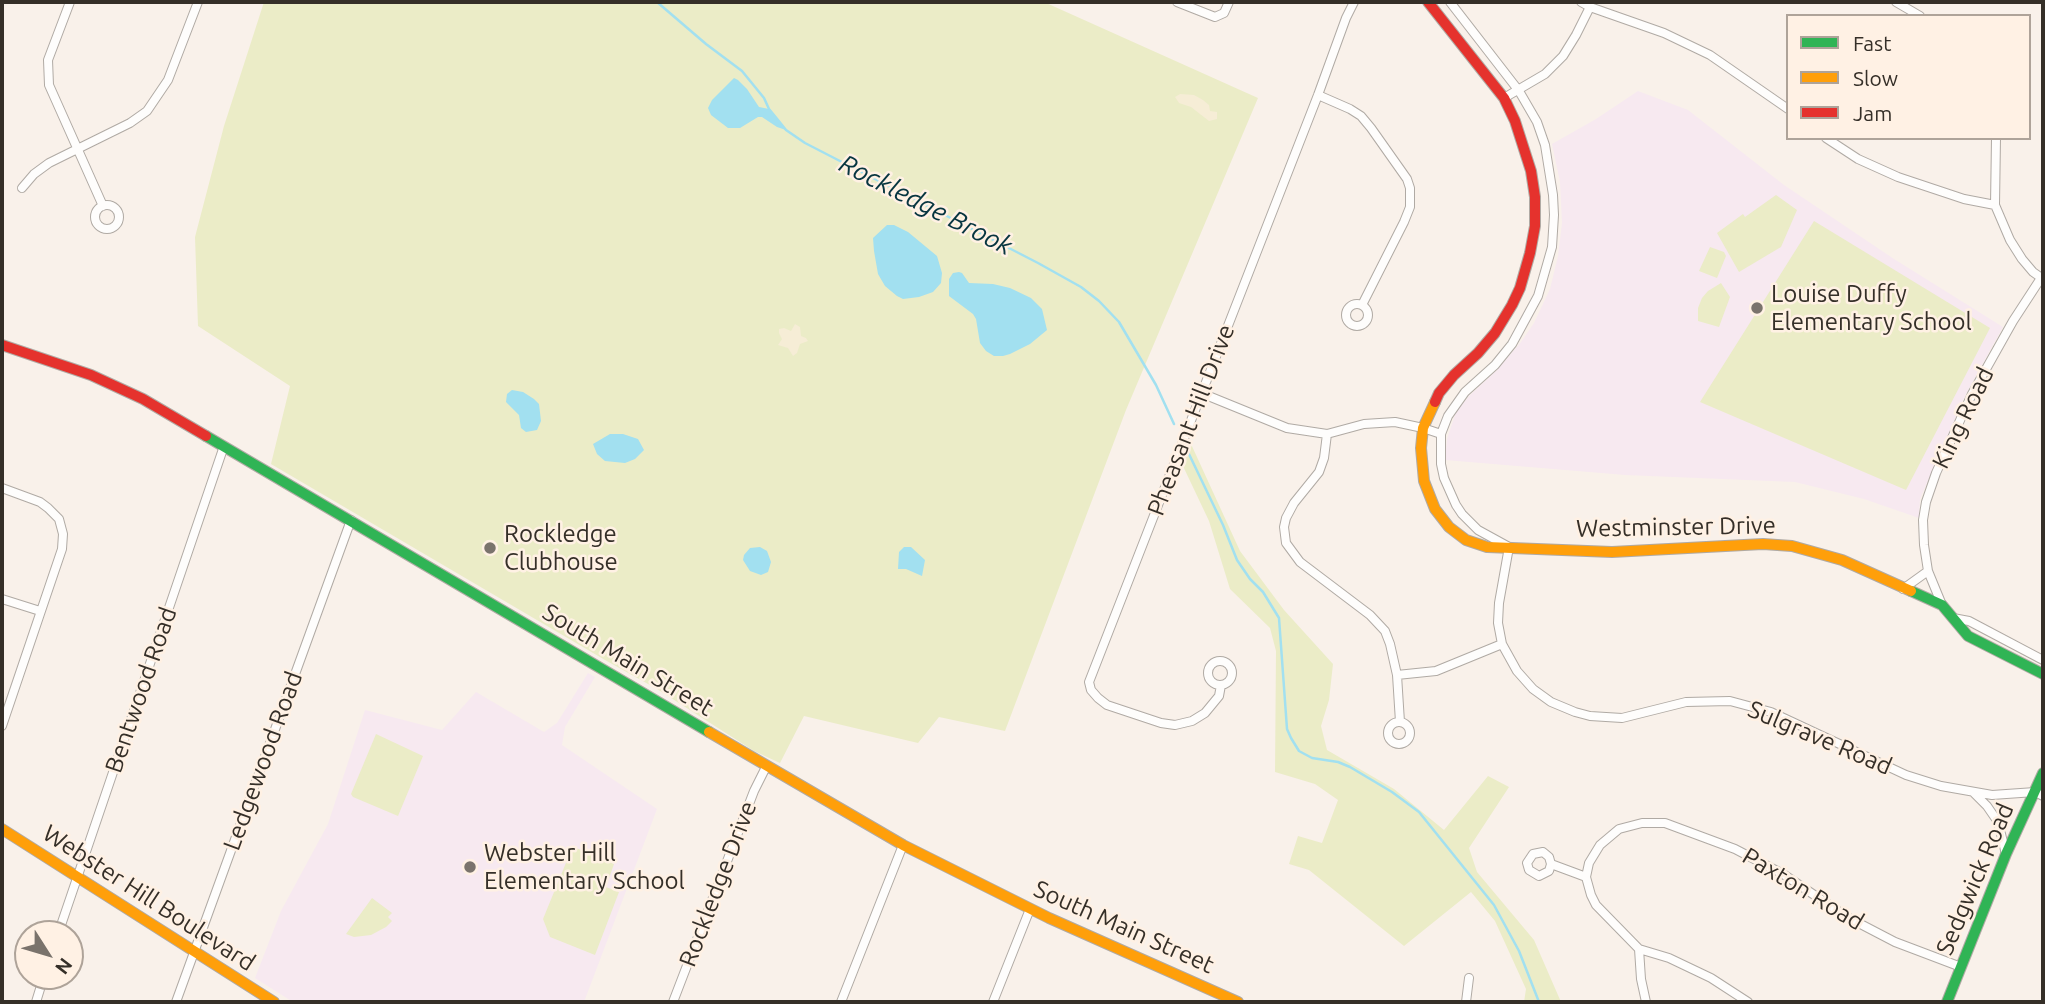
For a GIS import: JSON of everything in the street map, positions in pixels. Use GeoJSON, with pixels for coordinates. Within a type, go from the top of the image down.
{"type":"FeatureCollection","features":[{"type":"Feature","properties":{"kind":"main road","name":"Westminster Drive"},"geometry":{"type":"LineString","coordinates":[[1428,2],[1504,98],[1515,121],[1531,171],[1535,197],[1535,226],[1520,288],[1505,318],[1478,353],[1439,393],[1423,428],[1420,448],[1424,481],[1441,519],[1457,534],[1487,547],[1612,552],[1763,544],[1791,546],[1817,552],[1842,560],[1942,605],[1968,636],[2043,674]]}},
{"type":"Feature","properties":{"kind":"main road","name":"South Main Street"},"geometry":{"type":"LineString","coordinates":[[2,345],[91,375],[126,390],[903,845],[1030,909],[1238,1002]]}},
{"type":"Feature","properties":{"kind":"main road","name":"Sedgwick Road"},"geometry":{"type":"LineString","coordinates":[[1947,1002],[2006,854],[2039,794],[2043,773]]}},
{"type":"Feature","properties":{"kind":"main road","name":"Webster Hill Boulevard"},"geometry":{"type":"LineString","coordinates":[[2,829],[274,1002]]}},
{"type":"Feature","properties":{"kind":"street"},"geometry":{"type":"LineString","coordinates":[[70,2],[50,53],[47,76],[51,93],[103,206]]}},
{"type":"Feature","properties":{"kind":"street"},"geometry":{"type":"LineString","coordinates":[[22,188],[48,163],[130,123],[147,111],[168,80],[198,2]]}},
{"type":"Feature","properties":{"kind":"street"},"geometry":{"type":"LineString","coordinates":[[1177,2],[1215,17],[1224,13],[1229,2]]}},
{"type":"Feature","properties":{"kind":"street","name":"Pheasant Hill Drive"},"geometry":{"type":"LineString","coordinates":[[1221,685],[1219,696],[1205,713],[1192,721],[1174,725],[1107,705],[1091,690],[1089,682],[1354,2]]}},
{"type":"Feature","properties":{"kind":"street","name":"Westminster Drive"},"geometry":{"type":"LineString","coordinates":[[1450,2],[1519,91],[1537,122],[1550,173],[1554,224],[1548,266],[1538,296],[1517,337],[1495,365],[1465,392],[1448,416],[1441,434],[1441,464],[1456,505],[1478,530],[1509,547]]}},
{"type":"Feature","properties":{"kind":"street"},"geometry":{"type":"LineString","coordinates":[[1581,2],[1664,33],[1710,55],[1786,108]]}},
{"type":"Feature","properties":{"kind":"street"},"geometry":{"type":"LineString","coordinates":[[1896,2],[1917,14]]}},
{"type":"Feature","properties":{"kind":"street"},"geometry":{"type":"LineString","coordinates":[[1504,98],[1545,74],[1563,56],[1590,7]]}},
{"type":"Feature","properties":{"kind":"street"},"geometry":{"type":"LineString","coordinates":[[1318,95],[1361,116],[1407,179],[1409,188],[1410,207],[1404,222],[1362,305]]}},
{"type":"Feature","properties":{"kind":"street"},"geometry":{"type":"LineString","coordinates":[[1829,140],[1858,159],[1898,177],[1964,199],[1994,205]]}},
{"type":"Feature","properties":{"kind":"street"},"geometry":{"type":"LineString","coordinates":[[1996,140],[1994,205],[2022,259],[2042,278]]}},
{"type":"Feature","properties":{"kind":"street","name":"King Road"},"geometry":{"type":"LineString","coordinates":[[1942,605],[1928,571],[1923,520],[1926,502],[1936,473],[1972,394],[2013,321],[2042,278]]}},
{"type":"Feature","properties":{"kind":"street"},"geometry":{"type":"LineString","coordinates":[[1201,393],[1287,428],[1327,434],[1384,422],[1405,424],[1441,434]]}},
{"type":"Feature","properties":{"kind":"street"},"geometry":{"type":"LineString","coordinates":[[1327,434],[1324,458],[1318,472],[1286,518],[1286,543],[1300,562],[1380,625],[1391,644],[1400,722]]}},
{"type":"Feature","properties":{"kind":"street","name":"Bentwood Road"},"geometry":{"type":"LineString","coordinates":[[63,920],[224,446]]}},
{"type":"Feature","properties":{"kind":"street"},"geometry":{"type":"LineString","coordinates":[[2,488],[40,502],[55,513],[62,526],[62,549],[5,706],[2,726]]}},
{"type":"Feature","properties":{"kind":"street","name":"Ledgewood Road"},"geometry":{"type":"LineString","coordinates":[[176,1002],[351,520]]}},
{"type":"Feature","properties":{"kind":"street","name":"Sulgrave Road"},"geometry":{"type":"LineString","coordinates":[[1509,547],[1498,613],[1502,644],[1517,671],[1533,689],[1551,702],[1575,712],[1622,718],[1686,702],[1730,701],[1771,712],[1906,775],[1941,786],[1992,795],[2039,794]]}},
{"type":"Feature","properties":{"kind":"street"},"geometry":{"type":"LineString","coordinates":[[1903,589],[1928,571]]}},
{"type":"Feature","properties":{"kind":"street"},"geometry":{"type":"LineString","coordinates":[[2,599],[40,611]]}},
{"type":"Feature","properties":{"kind":"street","name":"Westminster Drive"},"geometry":{"type":"LineString","coordinates":[[1953,618],[1969,621],[2043,660]]}},
{"type":"Feature","properties":{"kind":"street"},"geometry":{"type":"LineString","coordinates":[[1396,676],[1436,671],[1502,644]]}},
{"type":"Feature","properties":{"kind":"street","name":"Rockledge Drive"},"geometry":{"type":"LineString","coordinates":[[673,1002],[754,791],[766,767]]}},
{"type":"Feature","properties":{"kind":"street"},"geometry":{"type":"LineString","coordinates":[[1974,793],[1998,822],[2006,854]]}},
{"type":"Feature","properties":{"kind":"street","name":"Paxton Road"},"geometry":{"type":"LineString","coordinates":[[1586,877],[1589,863],[1600,845],[1619,829],[1642,823],[1665,823],[1735,849],[1783,874],[1847,918],[1895,942],[1962,967]]}},
{"type":"Feature","properties":{"kind":"street"},"geometry":{"type":"LineString","coordinates":[[841,1002],[903,845]]}},
{"type":"Feature","properties":{"kind":"street"},"geometry":{"type":"LineString","coordinates":[[1551,863],[1586,877],[1596,905],[1639,949],[1669,958],[1711,978],[1748,1002]]}},
{"type":"Feature","properties":{"kind":"street"},"geometry":{"type":"LineString","coordinates":[[993,1002],[1030,909]]}},
{"type":"Feature","properties":{"kind":"street"},"geometry":{"type":"LineString","coordinates":[[1639,949],[1646,1002]]}},
{"type":"Feature","properties":{"kind":"street"},"geometry":{"type":"LineString","coordinates":[[1466,1002],[1469,978]]}},
{"type":"Feature","properties":{"kind":"shaded area","name":"Louise Duffy Elementary School"},"geometry":{"type":"Polygon","coordinates":[[[1638,91],[1688,110],[1784,185],[1894,259],[2003,327],[1966,394],[1920,499],[1919,518],[1864,499],[1795,482],[1625,475],[1445,460],[1447,439],[1456,412],[1521,342],[1534,323],[1550,289],[1562,223],[1560,182],[1552,144],[1638,91]]]}},
{"type":"Feature","properties":{"kind":"shaded area","name":"Webster Hill Elementary School"},"geometry":{"type":"Polygon","coordinates":[[[588,673],[595,677],[565,727],[562,745],[657,809],[584,1002],[293,1002],[255,978],[281,911],[328,824],[365,710],[442,730],[476,692],[544,732],[557,723],[588,673]]]}},
{"type":"Feature","properties":{"kind":"green space"},"geometry":{"type":"Polygon","coordinates":[[[264,2],[1044,2],[1258,98],[1126,410],[1005,731],[939,717],[918,743],[804,716],[780,763],[754,751],[657,689],[271,464],[290,386],[198,326],[195,237],[224,126],[264,2]]]}},
{"type":"Feature","properties":{"kind":"green space"},"geometry":{"type":"Polygon","coordinates":[[[1776,195],[1797,210],[1781,247],[1739,272],[1717,233],[1776,195]]]}},
{"type":"Feature","properties":{"kind":"green space"},"geometry":{"type":"Polygon","coordinates":[[[1814,221],[1990,328],[1906,490],[1700,402],[1814,221]]]}},
{"type":"Feature","properties":{"kind":"green space"},"geometry":{"type":"Polygon","coordinates":[[[1710,247],[1724,252],[1726,256],[1717,278],[1699,271],[1710,247]]]}},
{"type":"Feature","properties":{"kind":"green space"},"geometry":{"type":"Polygon","coordinates":[[[1721,283],[1730,297],[1719,327],[1698,321],[1698,308],[1702,298],[1721,283]]]}},
{"type":"Feature","properties":{"kind":"green space"},"geometry":{"type":"Polygon","coordinates":[[[1191,444],[1240,551],[1284,610],[1333,664],[1329,700],[1321,726],[1327,750],[1394,789],[1444,830],[1488,776],[1509,787],[1469,848],[1477,872],[1534,940],[1561,1002],[1524,1002],[1526,989],[1495,921],[1471,892],[1404,946],[1309,870],[1289,864],[1298,836],[1322,843],[1338,800],[1315,784],[1275,772],[1276,651],[1270,628],[1230,589],[1209,521],[1182,464],[1191,444]]]}},
{"type":"Feature","properties":{"kind":"green space"},"geometry":{"type":"Polygon","coordinates":[[[376,734],[423,756],[398,816],[351,794],[376,734]]]}},
{"type":"Feature","properties":{"kind":"green space"},"geometry":{"type":"Polygon","coordinates":[[[574,847],[614,864],[606,887],[619,892],[595,955],[550,937],[543,919],[574,847]]]}},
{"type":"Feature","properties":{"kind":"green space"},"geometry":{"type":"Polygon","coordinates":[[[372,898],[392,913],[388,917],[392,921],[371,935],[354,937],[346,934],[372,898]]]}},
{"type":"Feature","properties":{"kind":"sand"},"geometry":{"type":"Polygon","coordinates":[[[1180,94],[1194,95],[1203,100],[1209,105],[1210,111],[1217,112],[1217,119],[1209,121],[1191,107],[1179,103],[1175,97],[1180,94]]]}},
{"type":"Feature","properties":{"kind":"sand"},"geometry":{"type":"Polygon","coordinates":[[[795,324],[800,327],[801,336],[808,341],[800,344],[793,356],[788,348],[778,345],[782,339],[779,329],[791,331],[795,324]]]}},
{"type":"Feature","properties":{"kind":"water"},"geometry":{"type":"Polygon","coordinates":[[[734,78],[747,89],[759,107],[769,109],[786,130],[762,117],[740,128],[728,128],[711,115],[708,108],[712,100],[734,78]]]}},
{"type":"Feature","properties":{"kind":"water"},"geometry":{"type":"Polygon","coordinates":[[[887,225],[894,225],[908,232],[937,256],[942,273],[941,283],[933,292],[903,299],[885,286],[878,274],[873,238],[887,225]]]}},
{"type":"Feature","properties":{"kind":"water"},"geometry":{"type":"Polygon","coordinates":[[[959,272],[969,283],[1010,288],[1031,298],[1042,309],[1047,330],[1030,344],[1010,354],[994,356],[986,351],[980,343],[973,314],[949,296],[949,279],[953,273],[959,272]]]}},
{"type":"Feature","properties":{"kind":"water"},"geometry":{"type":"Polygon","coordinates":[[[512,390],[523,392],[539,404],[541,421],[537,430],[526,432],[521,428],[519,415],[506,402],[507,394],[512,390]]]}},
{"type":"Feature","properties":{"kind":"water"},"geometry":{"type":"Polygon","coordinates":[[[610,434],[623,434],[638,439],[644,450],[635,459],[625,463],[605,461],[597,454],[593,444],[610,434]]]}},
{"type":"Feature","properties":{"kind":"water"},"geometry":{"type":"Polygon","coordinates":[[[760,547],[767,551],[771,562],[768,572],[761,575],[750,571],[743,560],[750,548],[760,547]]]}},
{"type":"Feature","properties":{"kind":"water"},"geometry":{"type":"Polygon","coordinates":[[[904,547],[911,547],[925,560],[922,576],[906,569],[898,569],[899,552],[904,547]]]}},
{"type":"Feature","properties":{"kind":"waterway","name":"Rockledge Brook"},"geometry":{"type":"LineString","coordinates":[[657,2],[742,71],[786,130],[805,143],[1038,263],[1081,287],[1099,301],[1119,322],[1156,385],[1174,424]]}},
{"type":"Feature","properties":{"kind":"waterway","name":"Rockledge Brook"},"geometry":{"type":"LineString","coordinates":[[1188,452],[1237,560],[1263,592],[1279,618],[1287,729],[1299,751],[1312,758],[1350,767],[1419,812],[1494,905],[1519,951],[1539,1002]]}},
{"type":"Feature","properties":{"kind":"traffic: fast"},"geometry":{"type":"LineString","coordinates":[[206,436],[709,732]]}},
{"type":"Feature","properties":{"kind":"traffic: fast"},"geometry":{"type":"LineString","coordinates":[[1911,591],[1942,605],[1968,636],[2043,674]]}},
{"type":"Feature","properties":{"kind":"traffic: fast"},"geometry":{"type":"LineString","coordinates":[[1947,1002],[2006,854],[2043,773]]}},
{"type":"Feature","properties":{"kind":"traffic: slow"},"geometry":{"type":"LineString","coordinates":[[1435,402],[1423,428],[1421,448],[1424,481],[1435,509],[1449,527],[1466,540],[1487,547],[1612,552],[1763,544],[1792,546],[1842,560],[1911,591]]}},
{"type":"Feature","properties":{"kind":"traffic: slow"},"geometry":{"type":"LineString","coordinates":[[709,732],[903,845],[1049,918],[1238,1002]]}},
{"type":"Feature","properties":{"kind":"traffic: slow"},"geometry":{"type":"LineString","coordinates":[[2,829],[274,1002]]}},
{"type":"Feature","properties":{"kind":"traffic: jam"},"geometry":{"type":"LineString","coordinates":[[1428,2],[1504,98],[1515,121],[1531,171],[1535,197],[1535,226],[1530,253],[1512,305],[1495,333],[1454,375],[1435,402]]}},
{"type":"Feature","properties":{"kind":"traffic: jam"},"geometry":{"type":"LineString","coordinates":[[2,345],[91,375],[143,399],[206,436]]}},
{"type":"Feature","properties":{"kind":"place","name":"Louise Duffy Elementary School"},"geometry":{"type":"Point","coordinates":[1757,308]}},
{"type":"Feature","properties":{"kind":"place","name":"Rockledge Clubhouse"},"geometry":{"type":"Point","coordinates":[490,548]}},
{"type":"Feature","properties":{"kind":"place","name":"Webster Hill Elementary School"},"geometry":{"type":"Point","coordinates":[470,867]}}]}
